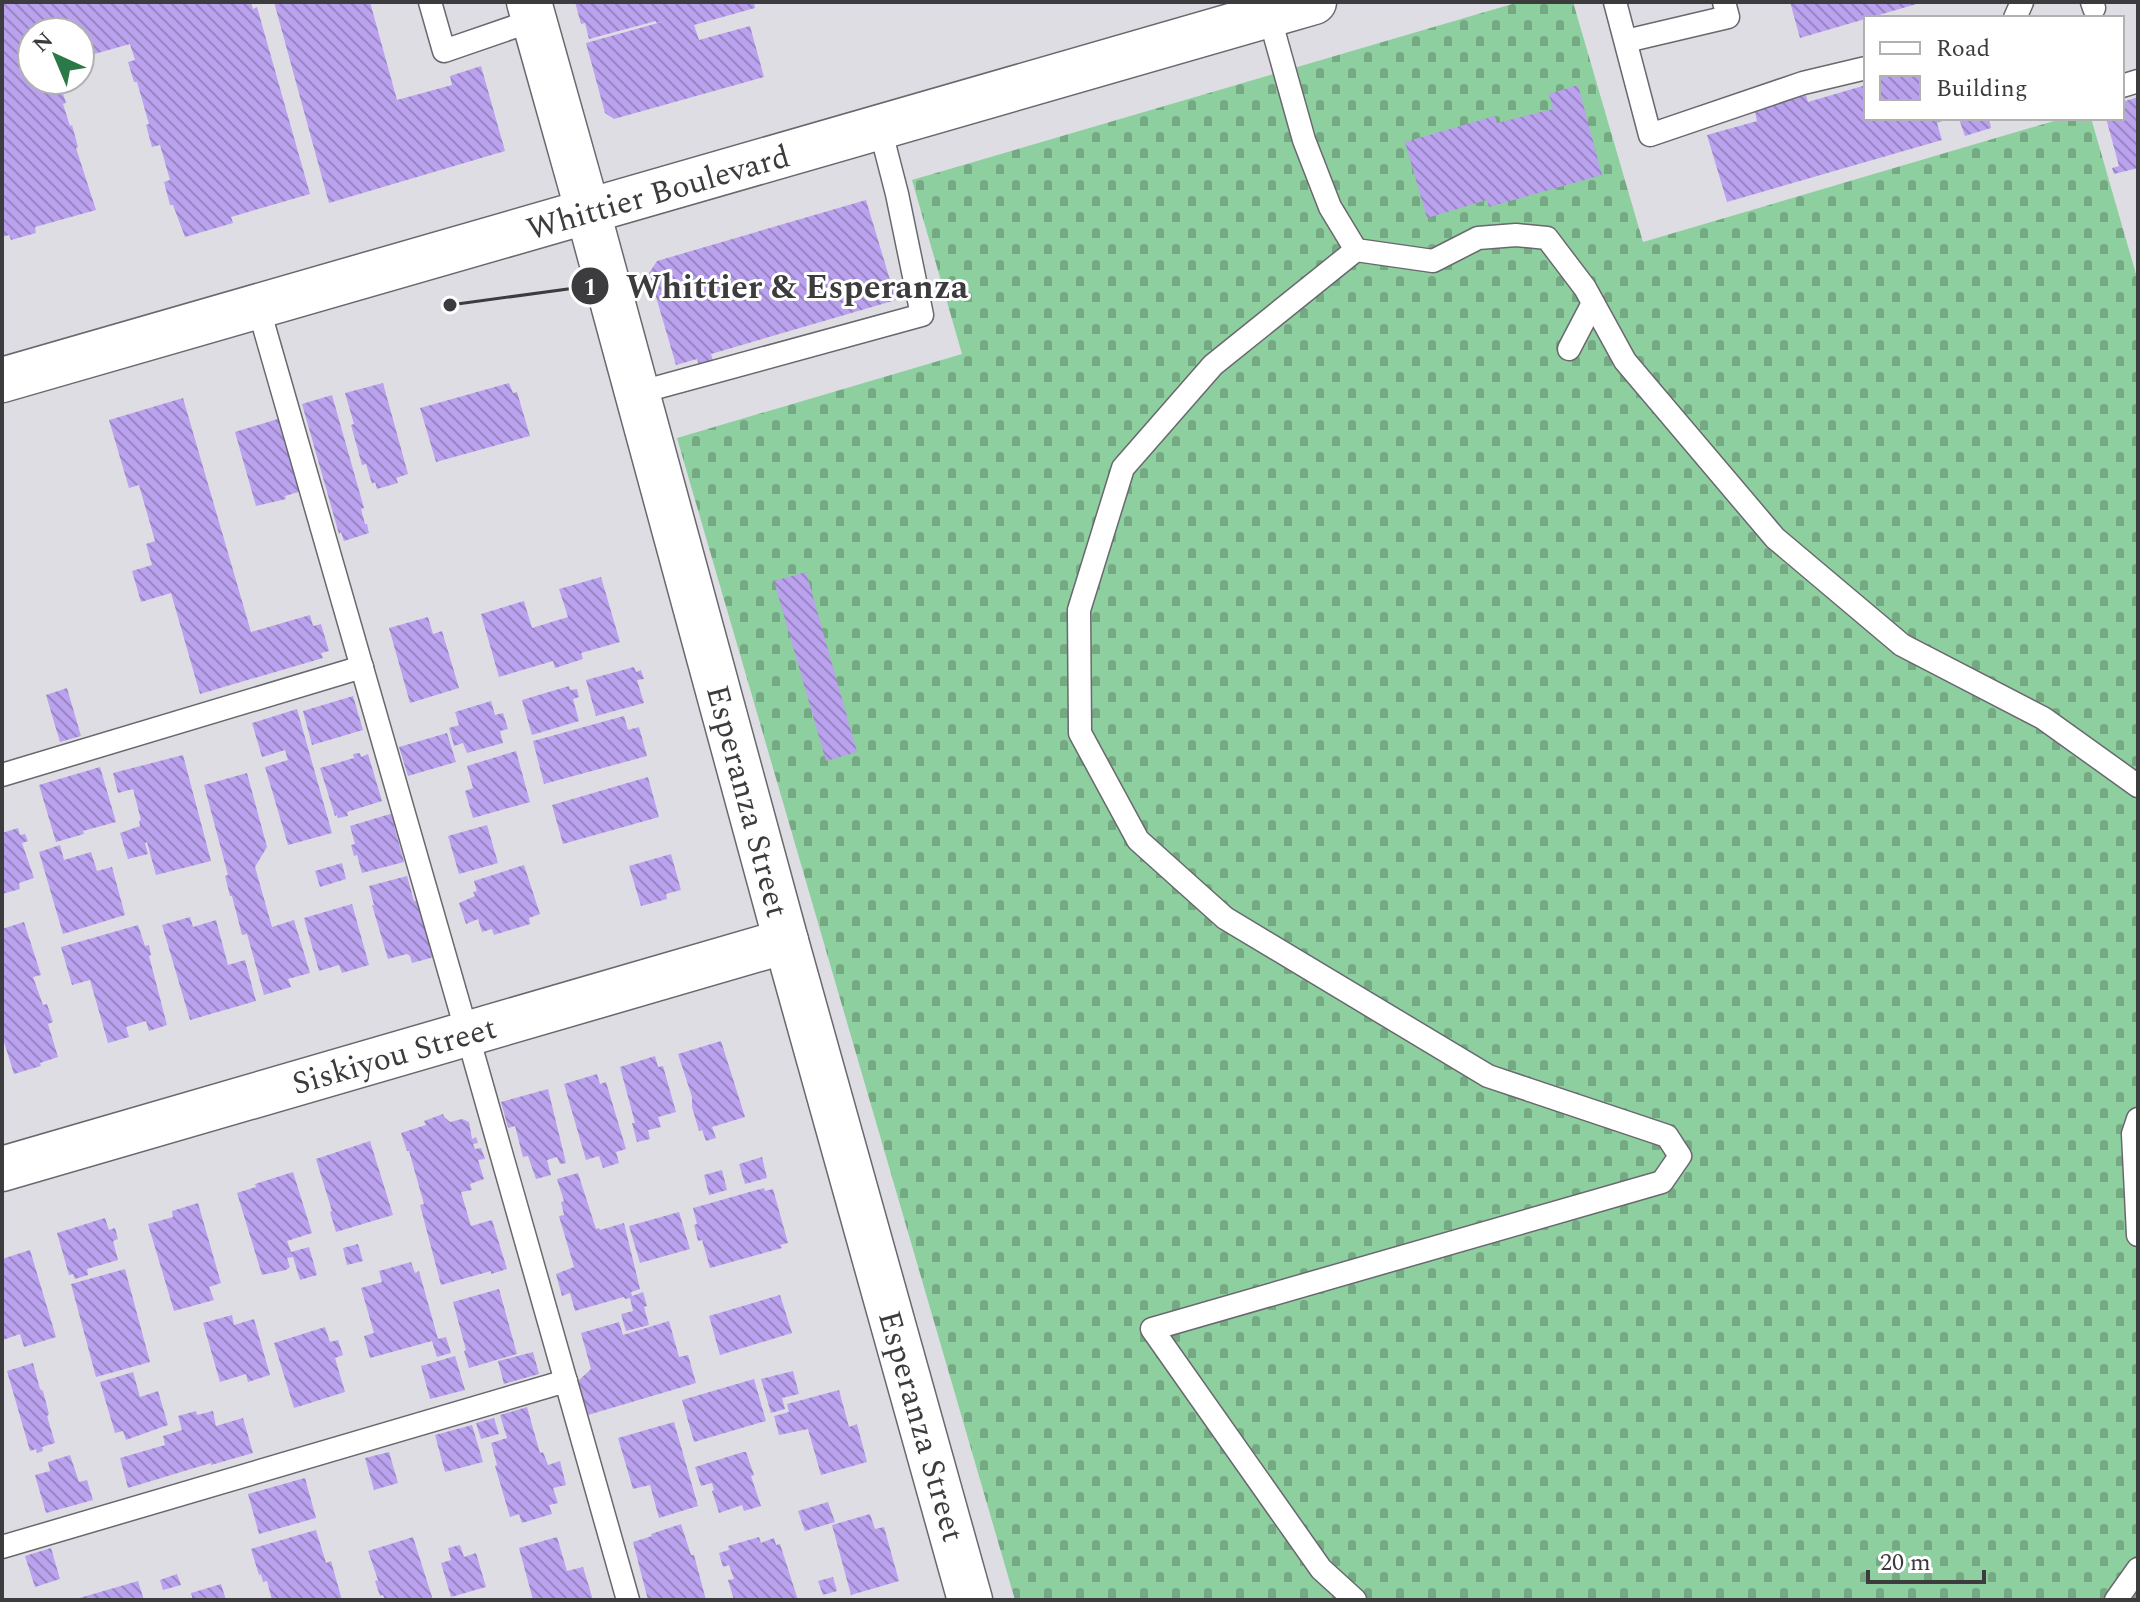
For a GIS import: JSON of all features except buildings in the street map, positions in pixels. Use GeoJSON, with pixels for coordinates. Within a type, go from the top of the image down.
{"type":"FeatureCollection","features":[{"type":"Feature","properties":{"kind":"street","name":"Whittier Boulevard"},"geometry":{"type":"LineString","coordinates":[[2,380],[1314,2]]}},
{"type":"Feature","properties":{"kind":"street","name":"Esperanza Street"},"geometry":{"type":"LineString","coordinates":[[531,11],[970,1600]]}},
{"type":"Feature","properties":{"kind":"street","name":"Siskiyou Street"},"geometry":{"type":"LineString","coordinates":[[2,1169],[786,941]]}},
{"type":"Feature","properties":{"kind":"lane"},"geometry":{"type":"LineString","coordinates":[[430,2],[444,51],[531,11]]}},
{"type":"Feature","properties":{"kind":"lane"},"geometry":{"type":"LineString","coordinates":[[1615,2],[1650,135],[1803,83],[1864,68]]}},
{"type":"Feature","properties":{"kind":"lane"},"geometry":{"type":"LineString","coordinates":[[1626,41],[1728,17],[1724,2]]}},
{"type":"Feature","properties":{"kind":"lane"},"geometry":{"type":"LineString","coordinates":[[1269,15],[1304,140],[1330,207],[1356,250]]}},
{"type":"Feature","properties":{"kind":"lane"},"geometry":{"type":"LineString","coordinates":[[637,393],[922,315],[880,128]]}},
{"type":"Feature","properties":{"kind":"lane"},"geometry":{"type":"LineString","coordinates":[[1355,1600],[1321,1569],[1152,1329],[1662,1182],[1680,1156],[1667,1136],[1488,1076],[1225,918],[1138,840],[1080,733],[1079,610],[1123,468],[1213,365],[1356,250],[1433,261],[1478,238],[1516,235],[1547,238],[1585,288],[1625,361],[1775,538],[1902,645],[2043,718],[2138,786]]}},
{"type":"Feature","properties":{"kind":"lane"},"geometry":{"type":"LineString","coordinates":[[1569,349],[1593,303]]}},
{"type":"Feature","properties":{"kind":"lane"},"geometry":{"type":"LineString","coordinates":[[258,306],[628,1600]]}},
{"type":"Feature","properties":{"kind":"lane"},"geometry":{"type":"LineString","coordinates":[[2,775],[362,667]]}},
{"type":"Feature","properties":{"kind":"lane"},"geometry":{"type":"LineString","coordinates":[[2138,1119],[2133,1134],[2138,1235]]}},
{"type":"Feature","properties":{"kind":"lane"},"geometry":{"type":"LineString","coordinates":[[2,1547],[566,1381]]}},
{"type":"Feature","properties":{"kind":"lane"},"geometry":{"type":"LineString","coordinates":[[2116,1600],[2138,1569]]}},
{"type":"Feature","properties":{"kind":"green space"},"geometry":{"type":"Polygon","coordinates":[[[1519,2],[1573,2],[1643,242],[2057,120],[2092,120],[2138,281],[2138,1600],[1015,1600],[677,438],[962,354],[912,180],[1519,2]]]}},
{"type":"Feature","properties":{"kind":"place","name":"Whittier & Esperanza"},"geometry":{"type":"Point","coordinates":[450,305]}}]}
